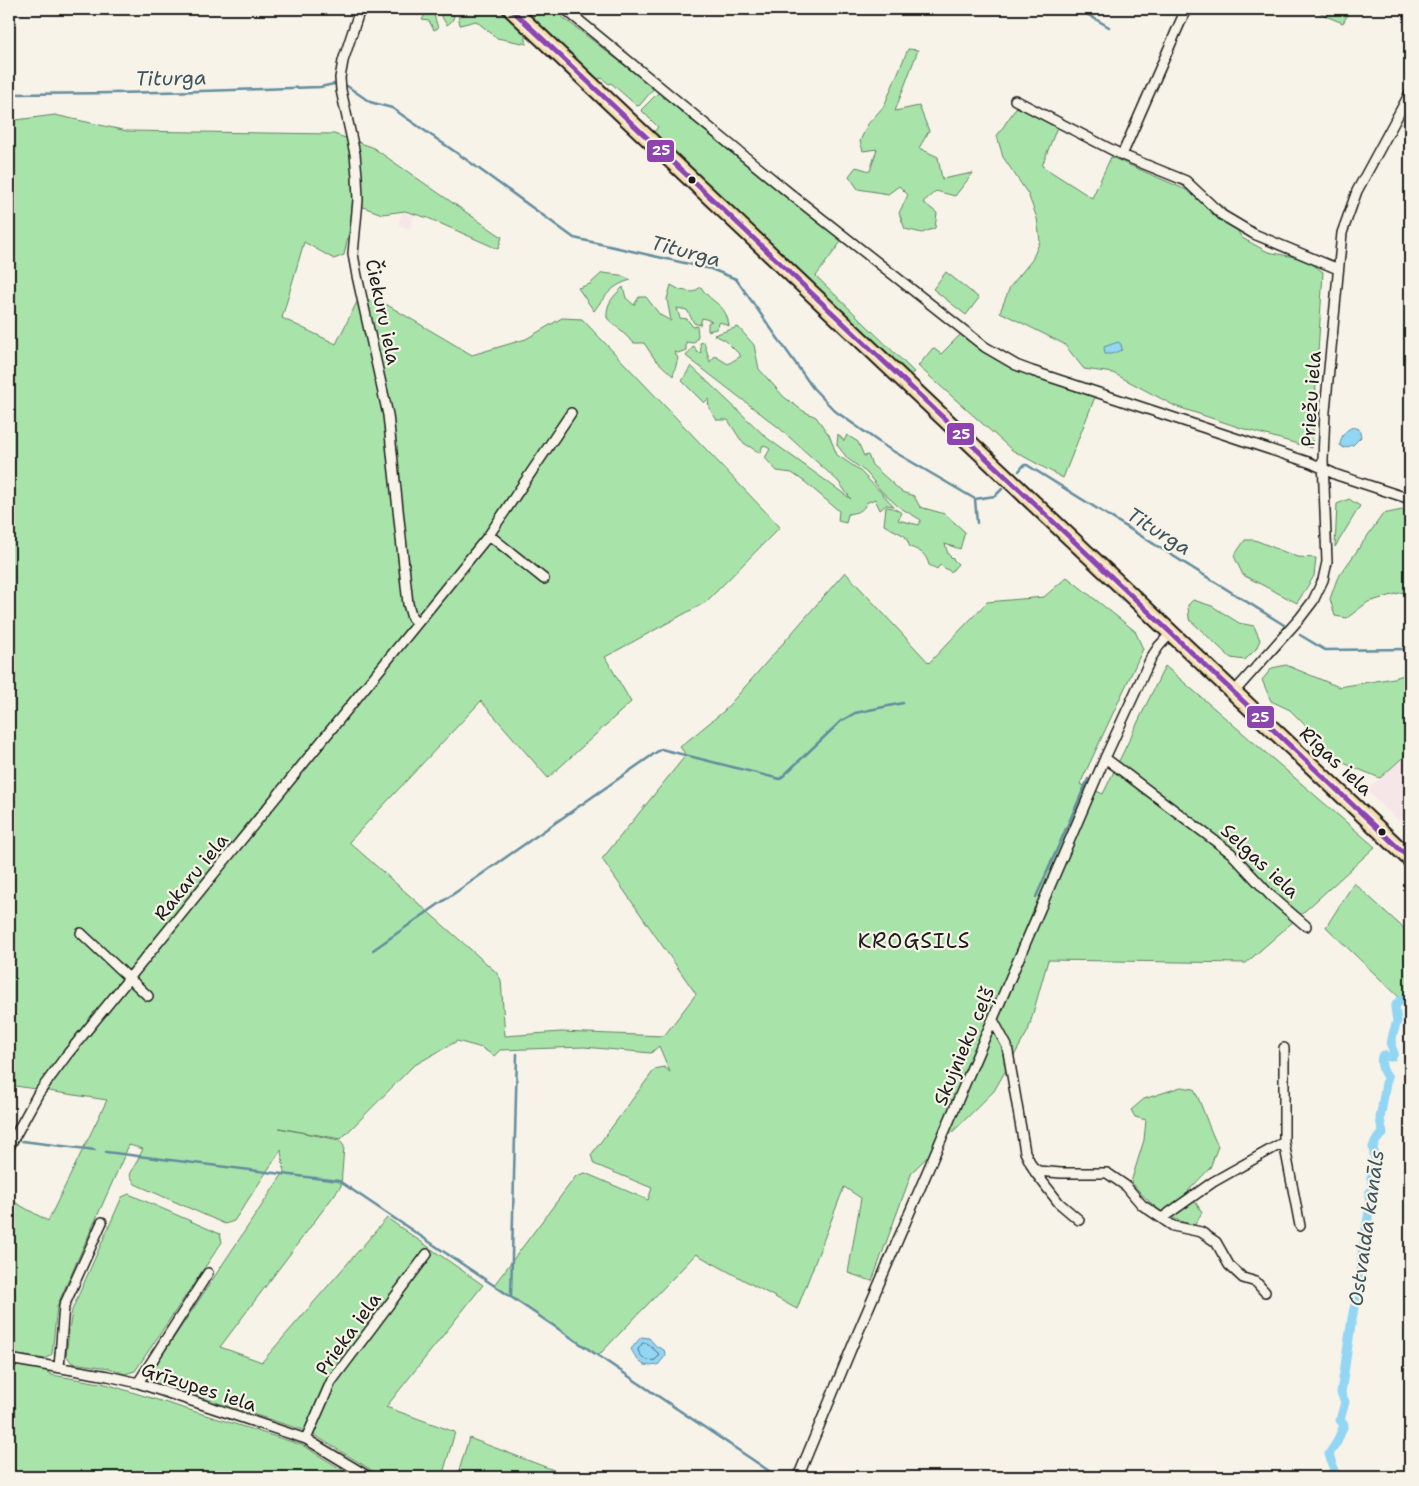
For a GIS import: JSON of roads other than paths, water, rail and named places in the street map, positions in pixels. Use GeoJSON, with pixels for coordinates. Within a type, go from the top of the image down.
{"type":"FeatureCollection","features":[{"type":"Feature","properties":{"kind":"main road","name":"Rīgas iela"},"geometry":{"type":"LineString","coordinates":[[511,9],[1410,859]]}},
{"type":"Feature","properties":{"kind":"street","name":"Čiekuru iela"},"geometry":{"type":"LineString","coordinates":[[360,9],[343,61],[340,78],[340,90],[355,154],[357,176],[358,200],[353,254],[388,415],[408,604],[412,618],[418,623]]}},
{"type":"Feature","properties":{"kind":"street"},"geometry":{"type":"LineString","coordinates":[[565,9],[793,196],[985,347],[1001,357],[1032,371],[1302,460],[1410,499]]}},
{"type":"Feature","properties":{"kind":"street"},"geometry":{"type":"LineString","coordinates":[[1122,155],[1186,9]]}},
{"type":"Feature","properties":{"kind":"street","name":"Priežu iela"},"geometry":{"type":"LineString","coordinates":[[1234,692],[1300,618],[1323,580],[1327,562],[1323,469],[1325,411],[1342,232],[1357,191],[1410,94]]}},
{"type":"Feature","properties":{"kind":"street"},"geometry":{"type":"LineString","coordinates":[[1015,100],[1122,155],[1186,182],[1222,215],[1254,234],[1338,269]]}},
{"type":"Feature","properties":{"kind":"street","name":"Rakaru iela"},"geometry":{"type":"LineString","coordinates":[[9,1146],[39,1092],[66,1056],[489,535],[571,413]]}},
{"type":"Feature","properties":{"kind":"street"},"geometry":{"type":"LineString","coordinates":[[489,535],[544,578]]}},
{"type":"Feature","properties":{"kind":"street","name":"Skujnieku ceļš"},"geometry":{"type":"LineString","coordinates":[[798,1477],[1105,758],[1151,658],[1171,633]]}},
{"type":"Feature","properties":{"kind":"street","name":"Selgas iela"},"geometry":{"type":"LineString","coordinates":[[1105,758],[1231,852],[1270,895],[1306,926]]}},
{"type":"Feature","properties":{"kind":"street"},"geometry":{"type":"LineString","coordinates":[[81,933],[148,996]]}},
{"type":"Feature","properties":{"kind":"street"},"geometry":{"type":"LineString","coordinates":[[992,1020],[1007,1046],[1025,1152],[1032,1166],[1059,1203],[1079,1220]]}},
{"type":"Feature","properties":{"kind":"street"},"geometry":{"type":"LineString","coordinates":[[1284,1048],[1284,1142],[1300,1226]]}},
{"type":"Feature","properties":{"kind":"street"},"geometry":{"type":"LineString","coordinates":[[1162,1218],[1213,1182],[1284,1142]]}},
{"type":"Feature","properties":{"kind":"street"},"geometry":{"type":"LineString","coordinates":[[1032,1166],[1038,1171],[1061,1174],[1107,1173],[1126,1186],[1142,1205],[1173,1226],[1201,1232],[1216,1242],[1229,1265],[1243,1278],[1256,1282],[1265,1292]]}},
{"type":"Feature","properties":{"kind":"street"},"geometry":{"type":"LineString","coordinates":[[59,1367],[64,1306],[102,1222]]}},
{"type":"Feature","properties":{"kind":"street","name":"Prieka iela"},"geometry":{"type":"LineString","coordinates":[[306,1439],[331,1382],[427,1254]]}},
{"type":"Feature","properties":{"kind":"street"},"geometry":{"type":"LineString","coordinates":[[138,1383],[208,1272]]}},
{"type":"Feature","properties":{"kind":"street","name":"Grīzupes iela"},"geometry":{"type":"LineString","coordinates":[[9,1359],[138,1383],[306,1439],[369,1477]]}},
{"type":"Feature","properties":{"kind":"water"},"geometry":{"type":"Polygon","coordinates":[[[1118,342],[1121,344],[1122,350],[1105,354],[1104,347],[1118,342]]]}},
{"type":"Feature","properties":{"kind":"water"},"geometry":{"type":"Polygon","coordinates":[[[1353,427],[1359,429],[1361,437],[1353,445],[1344,448],[1340,445],[1342,436],[1353,427]]]}},
{"type":"Feature","properties":{"kind":"water"},"geometry":{"type":"Polygon","coordinates":[[[641,1337],[649,1338],[656,1346],[664,1350],[666,1355],[658,1365],[648,1366],[638,1361],[631,1349],[641,1337]]]}},
{"type":"Feature","properties":{"kind":"waterway"},"geometry":{"type":"LineString","coordinates":[[1078,9],[1109,27]]}},
{"type":"Feature","properties":{"kind":"waterway","name":"Titurga"},"geometry":{"type":"LineString","coordinates":[[9,94],[242,90],[320,87],[334,84]]}},
{"type":"Feature","properties":{"kind":"waterway","name":"Titurga"},"geometry":{"type":"LineString","coordinates":[[347,86],[370,102],[392,108],[574,238],[711,269],[736,279],[813,388],[835,411],[886,447],[975,499],[995,496],[1002,489]]}},
{"type":"Feature","properties":{"kind":"waterway","name":"Titurga"},"geometry":{"type":"LineString","coordinates":[[1019,471],[1024,465],[1027,465],[1284,625]]}},
{"type":"Feature","properties":{"kind":"waterway"},"geometry":{"type":"LineString","coordinates":[[975,499],[977,523]]}},
{"type":"Feature","properties":{"kind":"waterway","name":"Titurga"},"geometry":{"type":"LineString","coordinates":[[1300,635],[1325,650],[1410,649]]}},
{"type":"Feature","properties":{"kind":"waterway"},"geometry":{"type":"LineString","coordinates":[[373,950],[661,749],[780,779],[841,721],[855,713],[903,703]]}},
{"type":"Feature","properties":{"kind":"waterway"},"geometry":{"type":"LineString","coordinates":[[1036,897],[1088,779]]}},
{"type":"Feature","properties":{"kind":"waterway","name":"Ostvalda kanāls"},"geometry":{"type":"LineString","coordinates":[[1336,1477],[1329,1454],[1337,1442],[1344,1425],[1340,1420],[1345,1402],[1341,1393],[1352,1318],[1361,1276],[1362,1254],[1370,1205],[1369,1194],[1373,1186],[1371,1178],[1375,1160],[1373,1147],[1377,1139],[1383,1134],[1380,1119],[1388,1078],[1382,1068],[1381,1059],[1384,1055],[1392,1057],[1394,1053],[1391,1045],[1397,1021],[1395,1008],[1397,1003],[1403,999],[1410,1000]]}},
{"type":"Feature","properties":{"kind":"waterway"},"geometry":{"type":"LineString","coordinates":[[511,1297],[517,1054]]}},
{"type":"Feature","properties":{"kind":"waterway"},"geometry":{"type":"LineString","coordinates":[[22,1141],[95,1150]]}},
{"type":"Feature","properties":{"kind":"waterway"},"geometry":{"type":"LineString","coordinates":[[106,1152],[339,1181],[778,1477]]}},
{"type":"Feature","properties":{"kind":"waterway"},"geometry":{"type":"LineString","coordinates":[[1323,1477],[1328,1474],[1332,1467]]}},
{"type":"Feature","properties":{"kind":"district","name":"KROGSILS"},"geometry":{"type":"Point","coordinates":[914,941]}}]}
